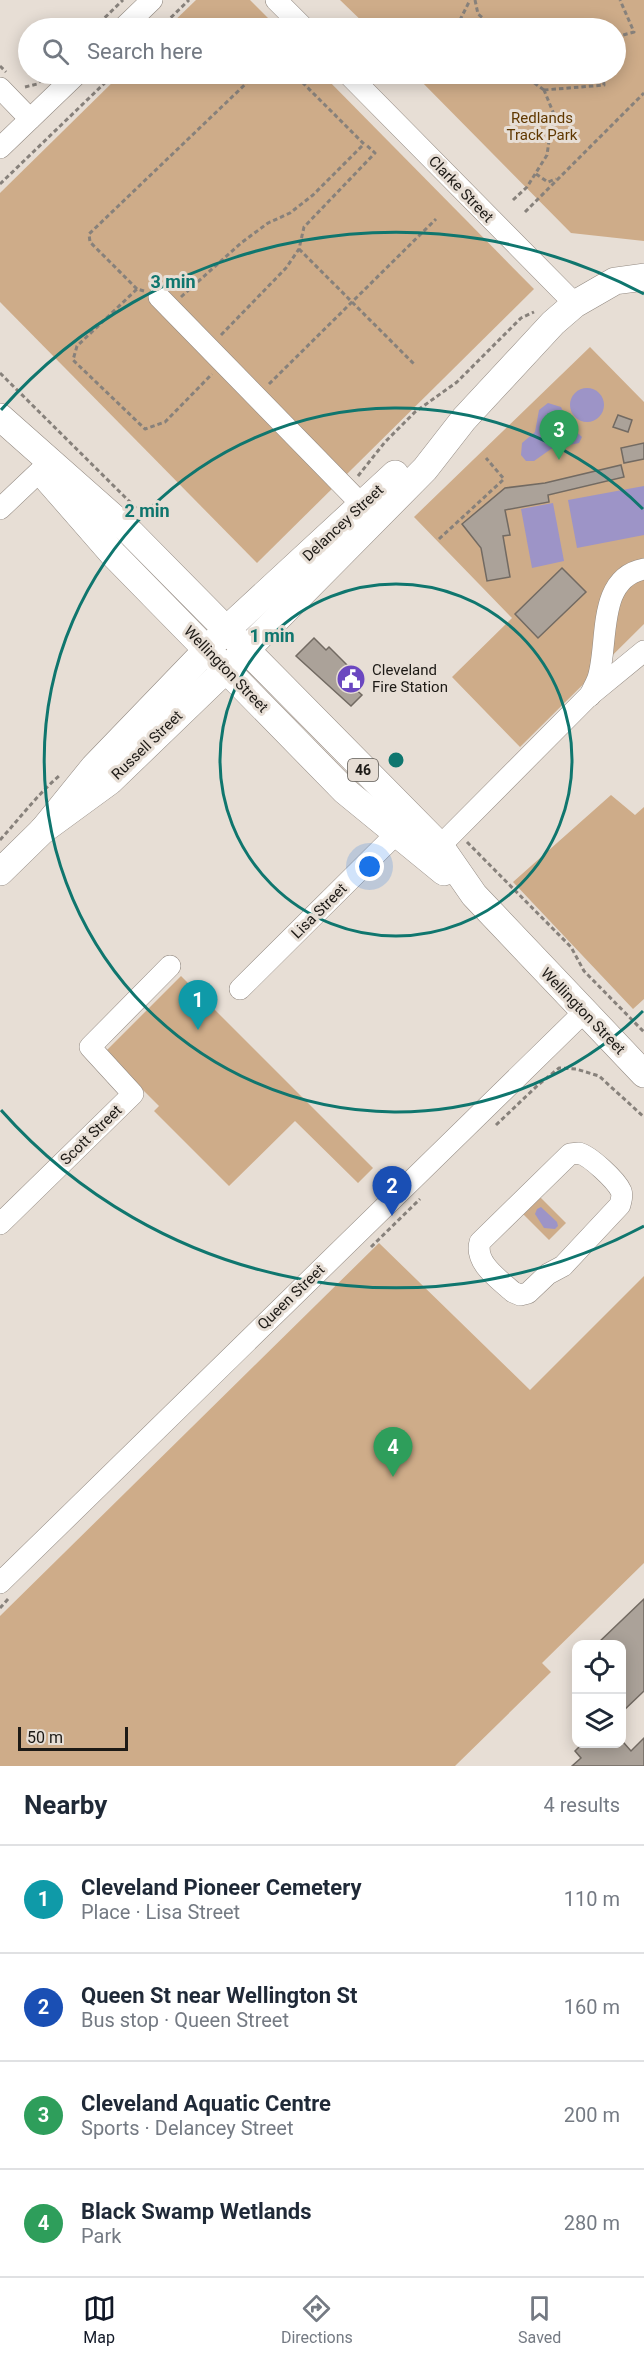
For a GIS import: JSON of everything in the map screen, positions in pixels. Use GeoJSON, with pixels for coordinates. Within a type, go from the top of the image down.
{"type":"FeatureCollection","features":[{"type":"Feature","properties":{"kind":"main road","name":"Delancey Street"},"geometry":{"type":"LineString","coordinates":[[236,659],[345,535],[361,504],[425,469],[464,419],[553,323],[575,304],[615,281],[644,277]]}},
{"type":"Feature","properties":{"kind":"main road","name":"Wellington Street"},"geometry":{"type":"LineString","coordinates":[[0,419],[40,471],[113,554],[236,659],[293,699],[448,838],[474,895]]}},
{"type":"Feature","properties":{"kind":"main road","name":"Wellington Street"},"geometry":{"type":"LineString","coordinates":[[0,419],[131,533],[216,640]]}},
{"type":"Feature","properties":{"kind":"main road","name":"Delancey Street"},"geometry":{"type":"LineString","coordinates":[[216,640],[345,535]]}},
{"type":"Feature","properties":{"kind":"main road","name":"Russell Street"},"geometry":{"type":"LineString","coordinates":[[0,872],[43,830],[94,767],[216,640]]}},
{"type":"Feature","properties":{"kind":"main road","name":"Wellington Street"},"geometry":{"type":"LineString","coordinates":[[236,659],[273,717],[345,791],[474,895],[644,1074]]}},
{"type":"Feature","properties":{"kind":"main road","name":"Russell Street"},"geometry":{"type":"LineString","coordinates":[[43,830],[110,781],[236,659]]}},
{"type":"Feature","properties":{"kind":"street"},"geometry":{"type":"LineString","coordinates":[[133,18],[152,0]]}},
{"type":"Feature","properties":{"kind":"street"},"geometry":{"type":"LineString","coordinates":[[276,0],[294,18]]}},
{"type":"Feature","properties":{"kind":"street"},"geometry":{"type":"LineString","coordinates":[[0,148],[66,84]]}},
{"type":"Feature","properties":{"kind":"street","name":"Clarke Street"},"geometry":{"type":"LineString","coordinates":[[358,84],[575,304]]}},
{"type":"Feature","properties":{"kind":"street"},"geometry":{"type":"LineString","coordinates":[[0,88],[30,119]]}},
{"type":"Feature","properties":{"kind":"street"},"geometry":{"type":"LineString","coordinates":[[164,302],[361,504]]}},
{"type":"Feature","properties":{"kind":"street"},"geometry":{"type":"LineString","coordinates":[[0,509],[40,471]]}},
{"type":"Feature","properties":{"kind":"street"},"geometry":{"type":"LineString","coordinates":[[589,696],[598,678],[608,607],[618,584],[631,572],[644,569]]}},
{"type":"Feature","properties":{"kind":"street"},"geometry":{"type":"LineString","coordinates":[[448,838],[589,696],[644,651]]}},
{"type":"Feature","properties":{"kind":"street"},"geometry":{"type":"LineString","coordinates":[[273,717],[293,699]]}},
{"type":"Feature","properties":{"kind":"street","name":"Lisa Street"},"geometry":{"type":"LineString","coordinates":[[240,989],[397,833]]}},
{"type":"Feature","properties":{"kind":"street","name":"Scott Street"},"geometry":{"type":"LineString","coordinates":[[0,1224],[133,1094],[90,1047],[170,966]]}},
{"type":"Feature","properties":{"kind":"street","name":"Queen Street"},"geometry":{"type":"LineString","coordinates":[[8,1587],[584,1012]]}},
{"type":"Feature","properties":{"kind":"street"},"geometry":{"type":"LineString","coordinates":[[579,1153],[587,1155],[620,1188],[622,1196],[620,1205],[563,1266],[548,1274],[528,1293],[520,1295],[513,1292],[479,1259],[477,1251],[480,1242],[525,1197],[570,1154],[579,1153]]}},
{"type":"Feature","properties":{"kind":"path"},"geometry":{"type":"LineString","coordinates":[[104,18],[123,0]]}},
{"type":"Feature","properties":{"kind":"path"},"geometry":{"type":"LineString","coordinates":[[170,18],[189,0]]}},
{"type":"Feature","properties":{"kind":"path"},"geometry":{"type":"LineString","coordinates":[[462,18],[472,0]]}},
{"type":"Feature","properties":{"kind":"path"},"geometry":{"type":"LineString","coordinates":[[472,0],[478,14],[483,18]]}},
{"type":"Feature","properties":{"kind":"path"},"geometry":{"type":"LineString","coordinates":[[620,0],[634,32],[626,34]]}},
{"type":"Feature","properties":{"kind":"path"},"geometry":{"type":"LineString","coordinates":[[23,87],[37,84]]}},
{"type":"Feature","properties":{"kind":"path"},"geometry":{"type":"LineString","coordinates":[[0,184],[104,84]]}},
{"type":"Feature","properties":{"kind":"path"},"geometry":{"type":"LineString","coordinates":[[246,84],[89,234],[90,242],[137,289],[164,302],[268,223],[290,213],[313,195],[364,144]]}},
{"type":"Feature","properties":{"kind":"path"},"geometry":{"type":"LineString","coordinates":[[137,289],[77,346],[73,360],[145,429],[165,422],[286,268],[299,249],[304,226],[375,153],[304,84]]}},
{"type":"Feature","properties":{"kind":"path"},"geometry":{"type":"LineString","coordinates":[[513,200],[536,174],[547,155],[553,112],[544,90],[536,84]]}},
{"type":"Feature","properties":{"kind":"path"},"geometry":{"type":"LineString","coordinates":[[544,90],[604,86],[604,84]]}},
{"type":"Feature","properties":{"kind":"path"},"geometry":{"type":"LineString","coordinates":[[525,212],[644,93]]}},
{"type":"Feature","properties":{"kind":"path"},"geometry":{"type":"LineString","coordinates":[[536,174],[548,182],[559,177]]}},
{"type":"Feature","properties":{"kind":"path"},"geometry":{"type":"LineString","coordinates":[[257,396],[436,219]]}},
{"type":"Feature","properties":{"kind":"path"},"geometry":{"type":"LineString","coordinates":[[299,249],[415,365]]}},
{"type":"Feature","properties":{"kind":"path"},"geometry":{"type":"LineString","coordinates":[[361,504],[386,442],[415,411],[457,382],[521,318],[536,310]]}},
{"type":"Feature","properties":{"kind":"path"},"geometry":{"type":"LineString","coordinates":[[0,373],[139,510]]}},
{"type":"Feature","properties":{"kind":"path"},"geometry":{"type":"LineString","coordinates":[[439,539],[504,479],[486,458]]}},
{"type":"Feature","properties":{"kind":"path"},"geometry":{"type":"LineString","coordinates":[[448,838],[571,946],[584,971],[644,1032]]}},
{"type":"Feature","properties":{"kind":"path"},"geometry":{"type":"LineString","coordinates":[[490,1131],[537,1085],[559,1068],[576,1068],[598,1076],[644,1117]]}},
{"type":"Feature","properties":{"kind":"path"},"geometry":{"type":"LineString","coordinates":[[369,1249],[426,1194]]}},
{"type":"Feature","properties":{"kind":"path"},"geometry":{"type":"LineString","coordinates":[[0,1608],[8,1587]]}},
{"type":"Feature","properties":{"kind":"green space"},"geometry":{"type":"Polygon","coordinates":[[[196,0],[250,0],[268,18],[177,18],[196,0]]]}},
{"type":"Feature","properties":{"kind":"green space","name":"Redlands Track Park"},"geometry":{"type":"Polygon","coordinates":[[[340,0],[644,0],[644,241],[571,233],[424,84],[626,84],[626,18],[359,18],[340,0]]]}},
{"type":"Feature","properties":{"kind":"green space"},"geometry":{"type":"Polygon","coordinates":[[[111,84],[332,84],[534,289],[257,563],[0,302],[0,193],[111,84]]]}},
{"type":"Feature","properties":{"kind":"green space"},"geometry":{"type":"Polygon","coordinates":[[[590,347],[644,402],[644,624],[520,747],[452,677],[512,618],[414,517],[590,347]]]}},
{"type":"Feature","properties":{"kind":"green space"},"geometry":{"type":"Polygon","coordinates":[[[611,795],[635,815],[644,807],[644,999],[633,1009],[513,882],[611,795]]]}},
{"type":"Feature","properties":{"kind":"green space"},"geometry":{"type":"Polygon","coordinates":[[[181,976],[373,1168],[358,1183],[295,1121],[229,1186],[154,1111],[159,1106],[105,1052],[181,976]]]}},
{"type":"Feature","properties":{"kind":"green space"},"geometry":{"type":"Polygon","coordinates":[[[538,1195],[566,1223],[549,1240],[521,1212],[538,1195]]]}},
{"type":"Feature","properties":{"kind":"green space"},"geometry":{"type":"Polygon","coordinates":[[[379,1243],[530,1390],[644,1276],[644,1563],[542,1663],[551,1672],[455,1766],[0,1766],[0,1616],[379,1243]]]}},
{"type":"Feature","properties":{"kind":"shaded area"},"geometry":{"type":"Polygon","coordinates":[[[587,388],[599,393],[604,405],[599,417],[587,422],[575,417],[570,405],[575,393],[587,388]]]}},
{"type":"Feature","properties":{"kind":"shaded area"},"geometry":{"type":"Polygon","coordinates":[[[548,403],[561,407],[570,426],[582,437],[579,443],[551,449],[534,461],[526,461],[521,455],[522,443],[535,432],[539,410],[548,403]]]}},
{"type":"Feature","properties":{"kind":"shaded area"},"geometry":{"type":"Polygon","coordinates":[[[644,486],[644,535],[577,548],[568,500],[644,486]]]}},
{"type":"Feature","properties":{"kind":"shaded area"},"geometry":{"type":"Polygon","coordinates":[[[553,503],[564,561],[532,568],[521,509],[553,503]]]}},
{"type":"Feature","properties":{"kind":"shaded area"},"geometry":{"type":"Polygon","coordinates":[[[541,1207],[557,1222],[558,1226],[555,1229],[544,1228],[535,1214],[541,1207]]]}},
{"type":"Feature","properties":{"kind":"building"},"geometry":{"type":"Polygon","coordinates":[[[618,415],[632,420],[628,432],[613,427],[618,415]]]}},
{"type":"Feature","properties":{"kind":"building"},"geometry":{"type":"Polygon","coordinates":[[[644,443],[644,459],[624,463],[621,448],[644,443]]]}},
{"type":"Feature","properties":{"kind":"building"},"geometry":{"type":"Polygon","coordinates":[[[621,465],[624,477],[548,495],[549,502],[505,510],[510,535],[503,536],[510,577],[487,581],[481,548],[462,524],[505,488],[545,483],[621,465]]]}},
{"type":"Feature","properties":{"kind":"building"},"geometry":{"type":"Polygon","coordinates":[[[562,568],[586,592],[538,638],[515,614],[562,568]]]}},
{"type":"Feature","properties":{"kind":"building"},"geometry":{"type":"Polygon","coordinates":[[[314,638],[326,650],[329,647],[360,678],[352,686],[362,695],[351,706],[296,656],[314,638]]]}},
{"type":"Feature","properties":{"kind":"building"},"geometry":{"type":"Polygon","coordinates":[[[644,1599],[644,1691],[626,1708],[626,1640],[601,1640],[644,1599]]]}},
{"type":"Feature","properties":{"kind":"building"},"geometry":{"type":"Polygon","coordinates":[[[644,1738],[644,1766],[572,1766],[581,1758],[575,1751],[578,1748],[626,1748],[626,1745],[631,1751],[644,1738]]]}},
{"type":"Feature","properties":{"kind":"place","name":"Cleveland Aquatic Centre"},"geometry":{"type":"Point","coordinates":[559,460]}},
{"type":"Feature","properties":{"kind":"place","name":"Cleveland Fire Station"},"geometry":{"type":"Point","coordinates":[351,679]}},
{"type":"Feature","properties":{"kind":"place","name":"Cleveland Pioneer Cemetery"},"geometry":{"type":"Point","coordinates":[198,1030]}},
{"type":"Feature","properties":{"kind":"place","name":"Queen St near Wellington St"},"geometry":{"type":"Point","coordinates":[392,1216]}},
{"type":"Feature","properties":{"kind":"place","name":"Black Swamp Wetlands"},"geometry":{"type":"Point","coordinates":[393,1477]}}]}
